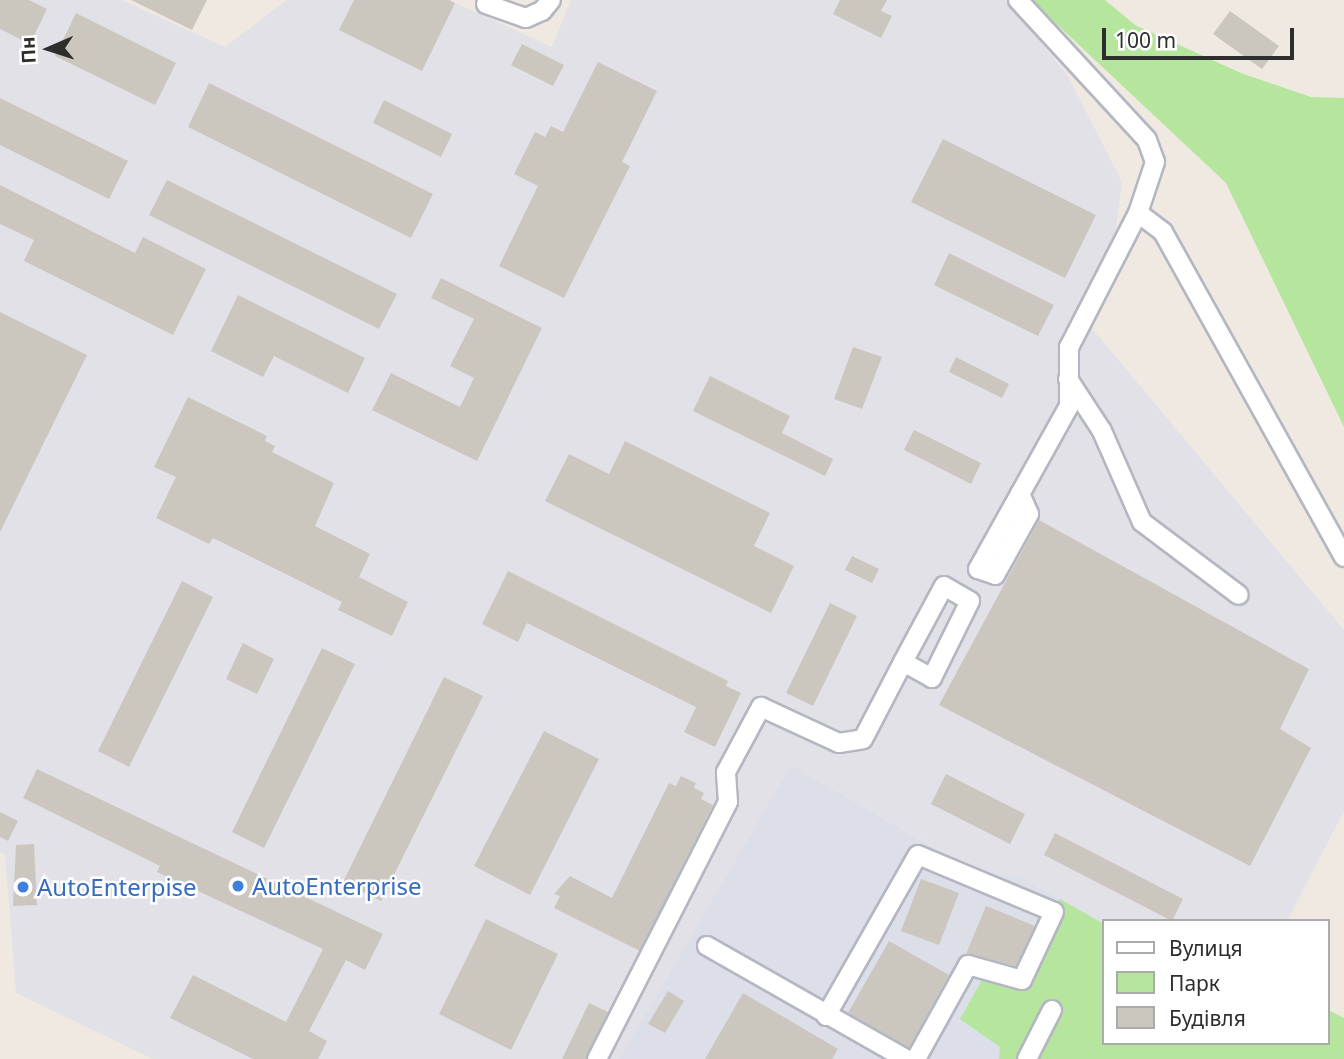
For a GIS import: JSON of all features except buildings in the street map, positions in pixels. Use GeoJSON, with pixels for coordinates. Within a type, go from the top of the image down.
{"type":"FeatureCollection","features":[{"type":"Feature","properties":{"kind":"street"},"geometry":{"type":"LineString","coordinates":[[486,4],[526,18],[551,0]]}},
{"type":"Feature","properties":{"kind":"street"},"geometry":{"type":"LineString","coordinates":[[1018,0],[1147,140],[1154,174],[1138,213],[1069,347],[1066,376],[1069,406],[1020,494]]}},
{"type":"Feature","properties":{"kind":"street"},"geometry":{"type":"LineString","coordinates":[[1138,213],[1163,232],[1344,557]]}},
{"type":"Feature","properties":{"kind":"street"},"geometry":{"type":"LineString","coordinates":[[1066,376],[1102,431],[1142,522],[1240,595]]}},
{"type":"Feature","properties":{"kind":"street"},"geometry":{"type":"LineString","coordinates":[[597,1059],[728,802],[726,772],[761,707],[850,744],[863,739],[903,662],[944,586],[970,601],[932,678],[903,662]]}},
{"type":"Feature","properties":{"kind":"street"},"geometry":{"type":"LineString","coordinates":[[826,1016],[918,855],[1054,912],[1021,980],[968,965],[916,1059]]}},
{"type":"Feature","properties":{"kind":"street"},"geometry":{"type":"LineString","coordinates":[[707,946],[826,1016],[906,1059]]}},
{"type":"Feature","properties":{"kind":"street"},"geometry":{"type":"LineString","coordinates":[[1027,1059],[1052,1010]]}},
{"type":"Feature","properties":{"kind":"shaded area"},"geometry":{"type":"Polygon","coordinates":[[[0,0],[122,0],[225,47],[287,0],[449,0],[552,47],[571,0],[1006,0],[1068,76],[1122,182],[1116,230],[1090,326],[1344,630],[1344,811],[1288,919],[1102,919],[1102,923],[1020,878],[984,876],[791,765],[619,1059],[153,1059],[16,993],[5,854],[0,852],[0,0]]]}},
{"type":"Feature","properties":{"kind":"shaded area"},"geometry":{"type":"Polygon","coordinates":[[[791,765],[983,876],[1020,877],[1102,923],[1102,1045],[1330,1045],[1330,1011],[1344,1018],[1344,1059],[619,1059],[791,765]]]}},
{"type":"Feature","properties":{"kind":"green space"},"geometry":{"type":"Polygon","coordinates":[[[1031,0],[1105,0],[1135,25],[1241,73],[1311,97],[1344,98],[1344,427],[1226,183],[1031,0]]]}},
{"type":"Feature","properties":{"kind":"green space"},"geometry":{"type":"Polygon","coordinates":[[[1060,899],[1102,923],[1102,1045],[1330,1045],[1330,1011],[1344,1018],[1344,1059],[999,1059],[1000,1047],[960,1019],[986,973],[1021,984],[1060,899]]]}},
{"type":"Feature","properties":{"kind":"place","name":"AutoEnterprise"},"geometry":{"type":"Point","coordinates":[238,886]}},
{"type":"Feature","properties":{"kind":"place","name":"AutoEnterpise"},"geometry":{"type":"Point","coordinates":[23,887]}}]}
